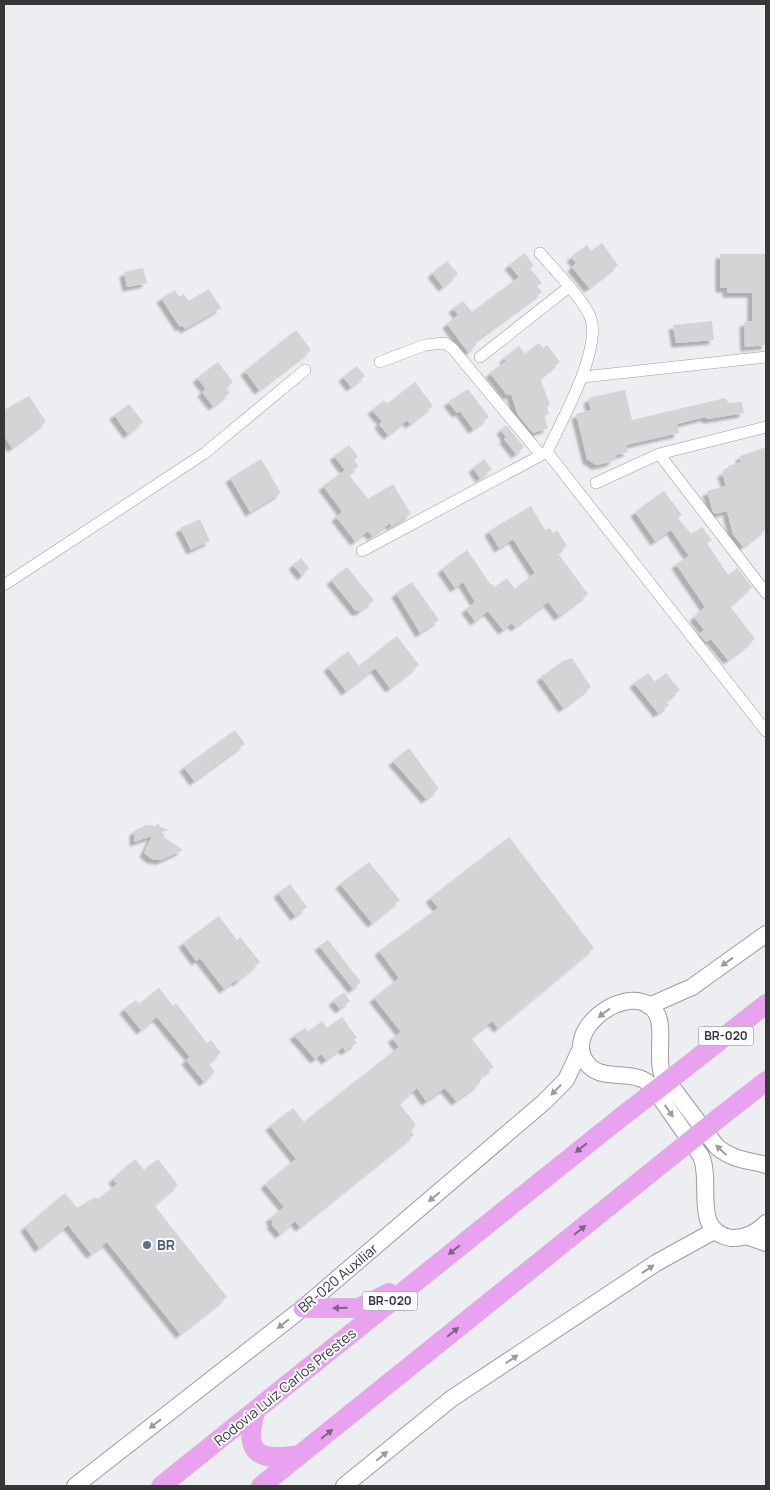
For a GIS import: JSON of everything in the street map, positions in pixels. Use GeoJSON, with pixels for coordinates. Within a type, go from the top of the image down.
{"type":"FeatureCollection","features":[{"type":"Feature","properties":{"kind":"highway","name":"Rodovia Luiz Carlos Prestes"},"geometry":{"type":"LineString","coordinates":[[161,1486],[255,1412],[417,1279],[766,1004]]}},
{"type":"Feature","properties":{"kind":"highway"},"geometry":{"type":"LineString","coordinates":[[261,1486],[766,1081]]}},
{"type":"Feature","properties":{"kind":"highway"},"geometry":{"type":"LineString","coordinates":[[303,1308],[358,1308],[417,1279]]}},
{"type":"Feature","properties":{"kind":"highway"},"geometry":{"type":"LineString","coordinates":[[255,1412],[250,1436],[257,1452],[265,1457],[276,1458],[302,1454]]}},
{"type":"Feature","properties":{"kind":"main road"},"geometry":{"type":"LineString","coordinates":[[766,934],[692,987],[649,1006],[660,1023],[658,1063],[662,1074],[717,1147],[728,1156],[741,1161],[766,1165]]}},
{"type":"Feature","properties":{"kind":"main road","name":"BR-020 Auxiliar"},"geometry":{"type":"LineString","coordinates":[[74,1486],[303,1308],[544,1102],[566,1080],[581,1048],[581,1039],[588,1027],[613,1006],[636,1001],[649,1006]]}},
{"type":"Feature","properties":{"kind":"main road"},"geometry":{"type":"LineString","coordinates":[[581,1048],[585,1061],[593,1069],[605,1074],[640,1078],[652,1086],[701,1156],[706,1167],[705,1210],[714,1231],[722,1236],[736,1238],[746,1236],[766,1223]]}},
{"type":"Feature","properties":{"kind":"main road"},"geometry":{"type":"LineString","coordinates":[[344,1486],[452,1400],[656,1263],[714,1231]]}},
{"type":"Feature","properties":{"kind":"main road"},"geometry":{"type":"LineString","coordinates":[[746,1236],[766,1243]]}},
{"type":"Feature","properties":{"kind":"street"},"geometry":{"type":"LineString","coordinates":[[362,551],[544,453],[582,378],[593,335],[591,319],[540,253]]}},
{"type":"Feature","properties":{"kind":"street"},"geometry":{"type":"LineString","coordinates":[[480,357],[568,287]]}},
{"type":"Feature","properties":{"kind":"street"},"geometry":{"type":"LineString","coordinates":[[380,362],[425,345],[444,343],[453,349],[544,453],[766,731]]}},
{"type":"Feature","properties":{"kind":"street"},"geometry":{"type":"LineString","coordinates":[[582,378],[766,356]]}},
{"type":"Feature","properties":{"kind":"street"},"geometry":{"type":"LineString","coordinates":[[4,585],[205,453],[305,370]]}},
{"type":"Feature","properties":{"kind":"street"},"geometry":{"type":"LineString","coordinates":[[596,483],[659,454],[766,427]]}},
{"type":"Feature","properties":{"kind":"street"},"geometry":{"type":"LineString","coordinates":[[659,454],[766,593]]}},
{"type":"Feature","properties":{"kind":"building"},"geometry":{"type":"Polygon","coordinates":[[[602,243],[618,265],[589,288],[572,267],[576,263],[571,257],[587,245],[591,251],[602,243]]]}},
{"type":"Feature","properties":{"kind":"building"},"geometry":{"type":"Polygon","coordinates":[[[525,253],[534,266],[530,268],[542,283],[537,286],[542,292],[474,342],[477,345],[468,352],[447,324],[458,315],[453,308],[463,301],[472,312],[519,277],[509,265],[525,253]]]}},
{"type":"Feature","properties":{"kind":"building"},"geometry":{"type":"Polygon","coordinates":[[[720,254],[766,254],[766,345],[745,347],[744,322],[752,321],[752,293],[727,293],[727,288],[720,288],[720,254]]]}},
{"type":"Feature","properties":{"kind":"building"},"geometry":{"type":"Polygon","coordinates":[[[447,261],[458,274],[443,287],[432,273],[447,261]]]}},
{"type":"Feature","properties":{"kind":"building"},"geometry":{"type":"Polygon","coordinates":[[[143,268],[147,283],[127,287],[124,272],[143,268]]]}},
{"type":"Feature","properties":{"kind":"building"},"geometry":{"type":"Polygon","coordinates":[[[209,289],[221,308],[185,329],[182,325],[180,327],[161,298],[175,290],[179,297],[184,294],[188,301],[209,289]]]}},
{"type":"Feature","properties":{"kind":"building"},"geometry":{"type":"Polygon","coordinates":[[[712,321],[714,340],[676,343],[673,325],[712,321]]]}},
{"type":"Feature","properties":{"kind":"building"},"geometry":{"type":"Polygon","coordinates":[[[296,330],[311,350],[259,390],[245,371],[296,330]]]}},
{"type":"Feature","properties":{"kind":"building"},"geometry":{"type":"Polygon","coordinates":[[[539,343],[543,348],[547,345],[560,362],[540,378],[550,405],[547,407],[549,414],[544,416],[548,428],[533,433],[518,415],[511,394],[507,395],[490,373],[506,361],[504,358],[519,346],[525,354],[539,343]]]}},
{"type":"Feature","properties":{"kind":"building"},"geometry":{"type":"Polygon","coordinates":[[[218,362],[233,382],[226,388],[230,393],[213,406],[202,392],[206,389],[197,378],[218,362]]]}},
{"type":"Feature","properties":{"kind":"building"},"geometry":{"type":"Polygon","coordinates":[[[357,366],[365,376],[351,387],[343,377],[357,366]]]}},
{"type":"Feature","properties":{"kind":"building"},"geometry":{"type":"Polygon","coordinates":[[[415,382],[433,406],[410,424],[407,420],[388,435],[379,424],[382,421],[372,410],[384,400],[387,404],[415,382]]]}},
{"type":"Feature","properties":{"kind":"building"},"geometry":{"type":"Polygon","coordinates":[[[468,389],[489,417],[473,429],[460,411],[457,413],[448,402],[468,389]]]}},
{"type":"Feature","properties":{"kind":"building"},"geometry":{"type":"Polygon","coordinates":[[[625,390],[632,420],[725,398],[729,403],[742,402],[744,413],[708,419],[705,417],[677,424],[679,433],[626,445],[628,452],[617,455],[611,462],[596,465],[587,459],[576,414],[591,410],[588,399],[592,397],[625,390]]]}},
{"type":"Feature","properties":{"kind":"building"},"geometry":{"type":"Polygon","coordinates":[[[29,396],[46,422],[12,448],[4,436],[4,410],[29,396]]]}},
{"type":"Feature","properties":{"kind":"building"},"geometry":{"type":"Polygon","coordinates":[[[129,404],[143,422],[128,434],[114,415],[129,404]]]}},
{"type":"Feature","properties":{"kind":"building"},"geometry":{"type":"Polygon","coordinates":[[[506,425],[524,447],[516,454],[504,439],[506,437],[501,430],[506,425]]]}},
{"type":"Feature","properties":{"kind":"building"},"geometry":{"type":"Polygon","coordinates":[[[349,445],[358,457],[354,460],[359,466],[348,474],[334,456],[349,445]]]}},
{"type":"Feature","properties":{"kind":"building"},"geometry":{"type":"Polygon","coordinates":[[[766,447],[766,529],[743,547],[733,534],[727,511],[715,514],[713,512],[707,491],[726,486],[722,472],[729,470],[728,466],[741,462],[740,456],[766,447]]]}},
{"type":"Feature","properties":{"kind":"building"},"geometry":{"type":"Polygon","coordinates":[[[261,459],[281,493],[250,512],[230,478],[261,459]]]}},
{"type":"Feature","properties":{"kind":"building"},"geometry":{"type":"Polygon","coordinates":[[[484,459],[492,469],[480,478],[473,468],[484,459]]]}},
{"type":"Feature","properties":{"kind":"building"},"geometry":{"type":"Polygon","coordinates":[[[345,470],[368,499],[393,484],[411,514],[391,526],[390,523],[372,536],[368,531],[355,541],[336,517],[341,513],[341,510],[323,486],[345,470]]]}},
{"type":"Feature","properties":{"kind":"building"},"geometry":{"type":"Polygon","coordinates":[[[664,491],[682,515],[678,518],[691,534],[702,527],[712,540],[707,543],[728,575],[737,568],[752,587],[730,606],[755,639],[728,660],[711,639],[706,642],[699,634],[704,630],[694,617],[705,607],[676,564],[689,556],[671,530],[655,541],[635,512],[664,491]]]}},
{"type":"Feature","properties":{"kind":"building"},"geometry":{"type":"Polygon","coordinates":[[[531,506],[545,530],[550,528],[553,533],[557,530],[567,546],[557,552],[588,594],[559,616],[548,602],[515,627],[512,623],[503,630],[488,611],[475,621],[466,609],[475,602],[463,582],[455,588],[442,569],[467,550],[491,585],[493,584],[495,587],[507,578],[515,589],[535,573],[513,539],[499,548],[489,531],[531,506]]]}},
{"type":"Feature","properties":{"kind":"building"},"geometry":{"type":"Polygon","coordinates":[[[200,519],[210,541],[191,550],[180,528],[200,519]]]}},
{"type":"Feature","properties":{"kind":"building"},"geometry":{"type":"Polygon","coordinates":[[[301,558],[309,568],[302,576],[293,565],[301,558]]]}},
{"type":"Feature","properties":{"kind":"building"},"geometry":{"type":"Polygon","coordinates":[[[347,567],[374,600],[360,611],[356,611],[331,580],[347,567]]]}},
{"type":"Feature","properties":{"kind":"building"},"geometry":{"type":"Polygon","coordinates":[[[412,582],[439,620],[420,633],[396,593],[412,582]]]}},
{"type":"Feature","properties":{"kind":"building"},"geometry":{"type":"Polygon","coordinates":[[[397,636],[419,665],[390,688],[375,668],[346,691],[328,667],[348,651],[359,666],[397,636]]]}},
{"type":"Feature","properties":{"kind":"building"},"geometry":{"type":"Polygon","coordinates":[[[572,658],[591,687],[563,708],[541,677],[563,661],[572,658]]]}},
{"type":"Feature","properties":{"kind":"building"},"geometry":{"type":"Polygon","coordinates":[[[648,673],[655,682],[666,673],[680,690],[666,701],[669,705],[658,713],[634,683],[648,673]]]}},
{"type":"Feature","properties":{"kind":"building"},"geometry":{"type":"Polygon","coordinates":[[[235,730],[245,744],[194,781],[184,767],[235,730]]]}},
{"type":"Feature","properties":{"kind":"building"},"geometry":{"type":"Polygon","coordinates":[[[409,748],[439,789],[426,799],[393,761],[409,748]]]}},
{"type":"Feature","properties":{"kind":"building"},"geometry":{"type":"Polygon","coordinates":[[[158,823],[160,827],[169,830],[162,832],[165,838],[183,850],[161,860],[152,859],[144,853],[152,836],[134,842],[134,831],[146,825],[156,826],[158,823]]]}},
{"type":"Feature","properties":{"kind":"building"},"geometry":{"type":"Polygon","coordinates":[[[509,837],[594,948],[498,1028],[492,1021],[471,1038],[494,1067],[483,1075],[479,1084],[456,1101],[445,1088],[426,1101],[417,1088],[399,1103],[416,1125],[411,1131],[414,1135],[300,1227],[295,1221],[280,1234],[271,1224],[273,1222],[270,1218],[284,1207],[265,1184],[296,1159],[270,1126],[293,1108],[304,1122],[399,1047],[392,1038],[401,1032],[374,998],[399,978],[379,951],[438,908],[430,898],[509,837]]]}},
{"type":"Feature","properties":{"kind":"building"},"geometry":{"type":"Polygon","coordinates":[[[369,862],[400,900],[372,923],[340,884],[369,862]]]}},
{"type":"Feature","properties":{"kind":"building"},"geometry":{"type":"Polygon","coordinates":[[[290,884],[307,907],[295,916],[278,893],[290,884]]]}},
{"type":"Feature","properties":{"kind":"building"},"geometry":{"type":"Polygon","coordinates":[[[219,916],[237,940],[240,937],[260,962],[237,982],[236,980],[224,989],[200,958],[196,961],[183,943],[219,916]]]}},
{"type":"Feature","properties":{"kind":"building"},"geometry":{"type":"Polygon","coordinates":[[[328,940],[361,982],[353,989],[319,946],[328,940]]]}},
{"type":"Feature","properties":{"kind":"building"},"geometry":{"type":"Polygon","coordinates":[[[159,988],[173,1006],[176,1003],[207,1043],[211,1040],[221,1053],[208,1063],[215,1072],[204,1082],[186,1060],[190,1057],[157,1017],[141,1030],[124,1009],[136,1000],[139,1004],[159,988]]]}},
{"type":"Feature","properties":{"kind":"building"},"geometry":{"type":"Polygon","coordinates":[[[344,992],[350,1001],[340,1009],[333,1001],[344,992]]]}},
{"type":"Feature","properties":{"kind":"building"},"geometry":{"type":"Polygon","coordinates":[[[342,1017],[357,1038],[354,1039],[357,1043],[345,1051],[343,1047],[326,1060],[321,1054],[315,1059],[294,1035],[305,1028],[308,1032],[322,1021],[327,1028],[342,1017]]]}},
{"type":"Feature","properties":{"kind":"building","name":"BR"},"geometry":{"type":"Polygon","coordinates":[[[135,1159],[144,1170],[158,1159],[178,1185],[154,1205],[227,1297],[180,1334],[107,1242],[91,1254],[68,1225],[39,1248],[25,1227],[65,1193],[77,1208],[95,1197],[98,1199],[117,1184],[113,1179],[135,1159]]]}},
{"type":"Feature","properties":{"kind":"place","name":"BR"},"geometry":{"type":"Point","coordinates":[147,1245]}}]}
